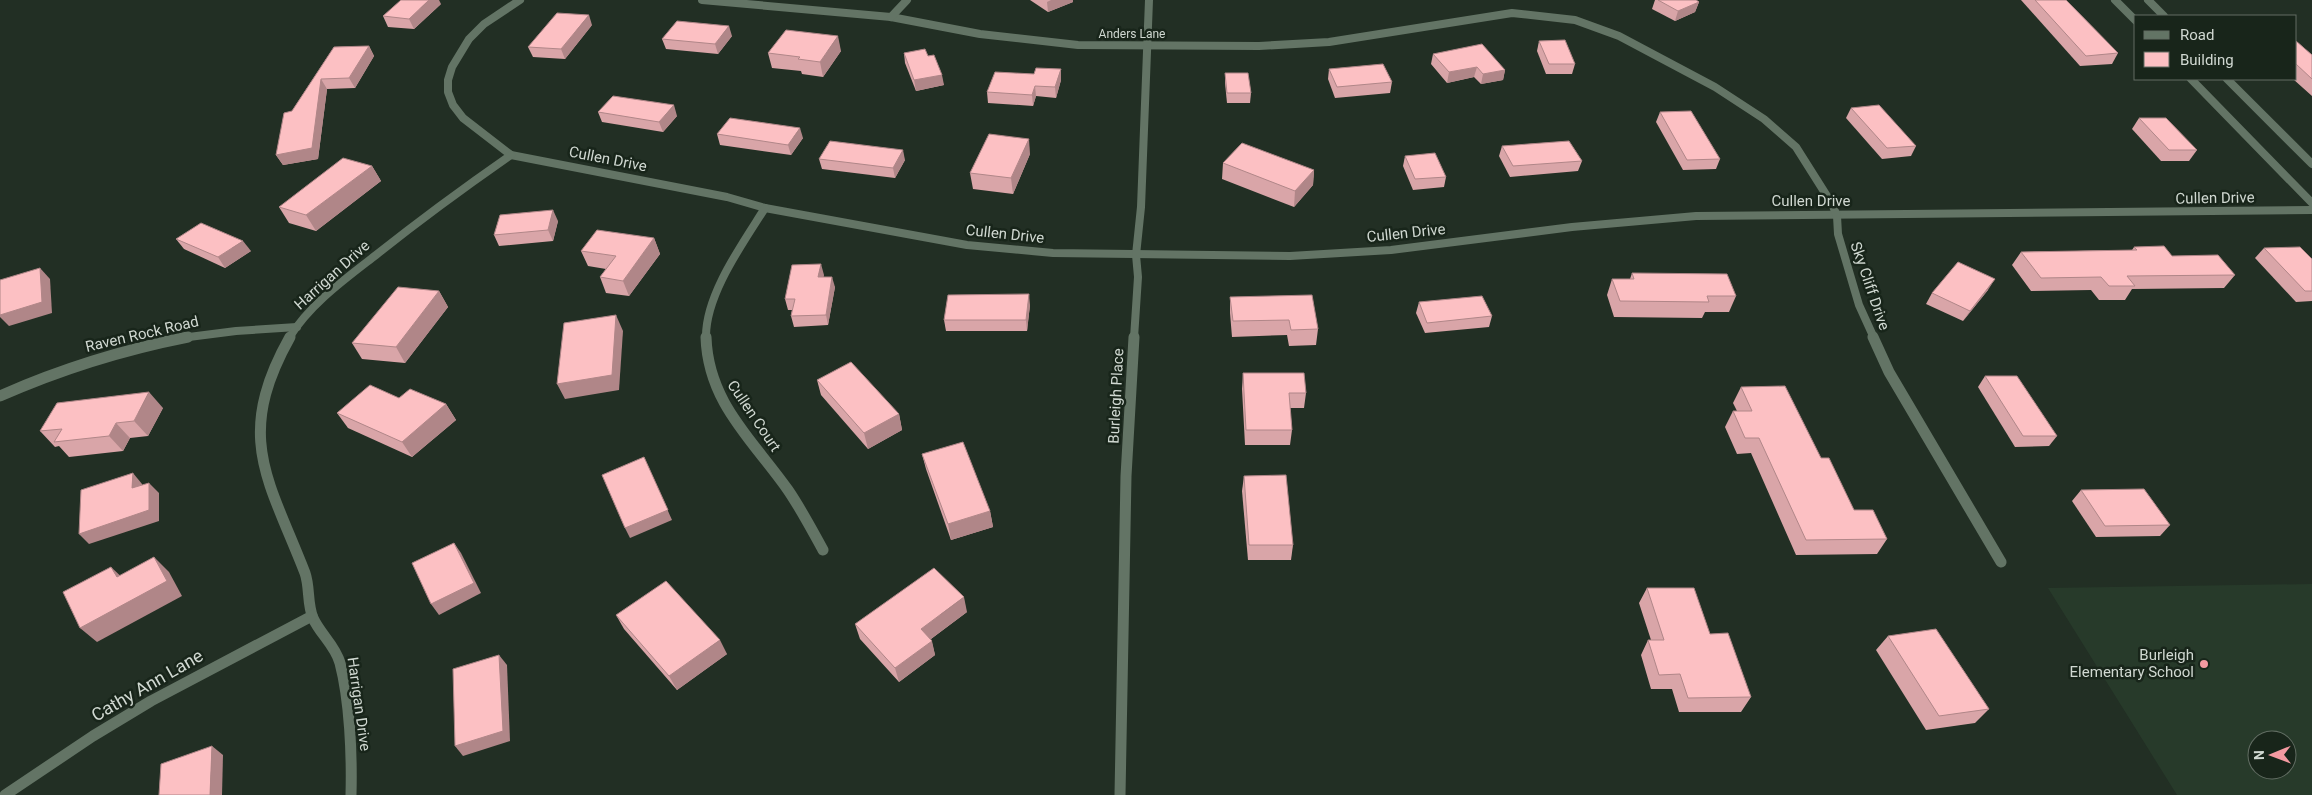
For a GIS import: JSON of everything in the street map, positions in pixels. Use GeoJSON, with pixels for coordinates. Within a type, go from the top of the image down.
{"type":"FeatureCollection","features":[{"type":"Feature","properties":{"kind":"street"},"geometry":{"type":"LineString","coordinates":[[511,155],[476,130],[463,118],[453,105],[448,92],[448,80],[460,52],[484,24],[520,0]]}},
{"type":"Feature","properties":{"kind":"street","name":"Anders Lane"},"geometry":{"type":"LineString","coordinates":[[702,0],[891,18],[1020,39],[1078,45],[1259,46],[1329,42],[1387,34],[1492,15],[1534,14],[1562,18]]}},
{"type":"Feature","properties":{"kind":"street"},"geometry":{"type":"LineString","coordinates":[[891,18],[907,0]]}},
{"type":"Feature","properties":{"kind":"street","name":"Burleigh Place"},"geometry":{"type":"LineString","coordinates":[[1120,795],[1124,724],[1126,476],[1138,277],[1136,254],[1141,207],[1150,0]]}},
{"type":"Feature","properties":{"kind":"street"},"geometry":{"type":"LineString","coordinates":[[2115,0],[2134,19]]}},
{"type":"Feature","properties":{"kind":"street"},"geometry":{"type":"LineString","coordinates":[[2148,0],[2163,15]]}},
{"type":"Feature","properties":{"kind":"street","name":"Sky Cliff Drive"},"geometry":{"type":"LineString","coordinates":[[1562,18],[1600,27],[1650,50],[1764,119],[1796,147],[1824,187],[1837,216],[1838,234],[1856,296],[1889,372],[2001,562]]}},
{"type":"Feature","properties":{"kind":"street"},"geometry":{"type":"LineString","coordinates":[[2192,80],[2312,203]]}},
{"type":"Feature","properties":{"kind":"street"},"geometry":{"type":"LineString","coordinates":[[2227,80],[2312,164]]}},
{"type":"Feature","properties":{"kind":"street","name":"Cullen Drive"},"geometry":{"type":"LineString","coordinates":[[511,155],[727,197],[765,208],[967,245],[1053,253],[1290,256],[1334,254],[1391,250],[1611,222],[1738,214],[1837,216],[2312,210]]}},
{"type":"Feature","properties":{"kind":"street","name":"Harrigan Drive"},"geometry":{"type":"LineString","coordinates":[[351,795],[352,769],[349,727],[339,661],[331,642],[312,616],[307,579],[289,538],[264,468],[258,436],[262,403],[275,367],[297,327],[353,273],[431,211],[511,155]]}},
{"type":"Feature","properties":{"kind":"street","name":"Cullen Court"},"geometry":{"type":"LineString","coordinates":[[765,208],[727,270],[718,293],[706,333],[708,370],[716,390],[789,491],[823,550]]}},
{"type":"Feature","properties":{"kind":"street","name":"Raven Rock Road"},"geometry":{"type":"LineString","coordinates":[[0,396],[92,360],[157,343],[216,333],[297,327]]}},
{"type":"Feature","properties":{"kind":"street","name":"Cathy Ann Lane"},"geometry":{"type":"LineString","coordinates":[[5,795],[152,701],[312,616]]}},
{"type":"Feature","properties":{"kind":"shaded area","name":"Burleigh Elementary School"},"geometry":{"type":"Polygon","coordinates":[[[2312,584],[2312,795],[2177,795],[2048,588],[2312,584]]]}},
{"type":"Feature","properties":{"kind":"building"},"geometry":{"type":"Polygon","coordinates":[[[401,0],[429,0],[409,19],[383,16],[401,0]]]}},
{"type":"Feature","properties":{"kind":"building"},"geometry":{"type":"Polygon","coordinates":[[[1658,0],[1696,0],[1699,2],[1678,11],[1658,0]]]}},
{"type":"Feature","properties":{"kind":"building"},"geometry":{"type":"Polygon","coordinates":[[[2035,0],[2066,0],[2118,53],[2086,56],[2035,0]]]}},
{"type":"Feature","properties":{"kind":"building"},"geometry":{"type":"Polygon","coordinates":[[[557,13],[589,15],[561,49],[528,47],[557,13]]]}},
{"type":"Feature","properties":{"kind":"building"},"geometry":{"type":"Polygon","coordinates":[[[677,21],[729,26],[715,44],[662,39],[677,21]]]}},
{"type":"Feature","properties":{"kind":"building"},"geometry":{"type":"Polygon","coordinates":[[[786,30],[838,36],[820,62],[798,59],[800,57],[768,53],[786,30]]]}},
{"type":"Feature","properties":{"kind":"building"},"geometry":{"type":"Polygon","coordinates":[[[1565,40],[1575,64],[1549,64],[1539,41],[1565,40]]]}},
{"type":"Feature","properties":{"kind":"building"},"geometry":{"type":"Polygon","coordinates":[[[2297,42],[2312,55],[2312,79],[2297,65],[2297,42]]]}},
{"type":"Feature","properties":{"kind":"building"},"geometry":{"type":"Polygon","coordinates":[[[1482,44],[1505,70],[1483,74],[1477,67],[1449,72],[1433,54],[1482,44]]]}},
{"type":"Feature","properties":{"kind":"building"},"geometry":{"type":"Polygon","coordinates":[[[369,46],[349,78],[321,79],[312,148],[276,155],[284,113],[292,111],[334,47],[369,46]]]}},
{"type":"Feature","properties":{"kind":"building"},"geometry":{"type":"Polygon","coordinates":[[[925,49],[928,56],[934,55],[942,75],[914,80],[904,53],[925,49]]]}},
{"type":"Feature","properties":{"kind":"building"},"geometry":{"type":"Polygon","coordinates":[[[1383,64],[1392,82],[1337,87],[1329,69],[1383,64]]]}},
{"type":"Feature","properties":{"kind":"building"},"geometry":{"type":"Polygon","coordinates":[[[1036,68],[1061,69],[1055,87],[1035,86],[1032,95],[987,92],[995,72],[1034,74],[1036,68]]]}},
{"type":"Feature","properties":{"kind":"building"},"geometry":{"type":"Polygon","coordinates":[[[1225,73],[1248,73],[1251,93],[1227,93],[1225,73]]]}},
{"type":"Feature","properties":{"kind":"building"},"geometry":{"type":"Polygon","coordinates":[[[613,96],[674,105],[659,122],[598,112],[613,96]]]}},
{"type":"Feature","properties":{"kind":"building"},"geometry":{"type":"Polygon","coordinates":[[[1879,105],[1916,146],[1887,148],[1851,108],[1879,105]]]}},
{"type":"Feature","properties":{"kind":"building"},"geometry":{"type":"Polygon","coordinates":[[[1691,111],[1720,159],[1687,160],[1660,112],[1691,111]]]}},
{"type":"Feature","properties":{"kind":"building"},"geometry":{"type":"Polygon","coordinates":[[[730,118],[800,128],[788,145],[717,134],[730,118]]]}},
{"type":"Feature","properties":{"kind":"building"},"geometry":{"type":"Polygon","coordinates":[[[2139,118],[2166,118],[2197,150],[2169,150],[2139,118]]]}},
{"type":"Feature","properties":{"kind":"building"},"geometry":{"type":"Polygon","coordinates":[[[989,134],[1029,139],[1011,178],[970,173],[989,134]]]}},
{"type":"Feature","properties":{"kind":"building"},"geometry":{"type":"Polygon","coordinates":[[[830,141],[903,150],[893,168],[819,159],[830,141]]]}},
{"type":"Feature","properties":{"kind":"building"},"geometry":{"type":"Polygon","coordinates":[[[1569,141],[1582,161],[1513,166],[1502,146],[1569,141]]]}},
{"type":"Feature","properties":{"kind":"building"},"geometry":{"type":"Polygon","coordinates":[[[1242,143],[1314,170],[1295,191],[1223,163],[1242,143]]]}},
{"type":"Feature","properties":{"kind":"building"},"geometry":{"type":"Polygon","coordinates":[[[1435,153],[1446,177],[1415,179],[1405,156],[1435,153]]]}},
{"type":"Feature","properties":{"kind":"building"},"geometry":{"type":"Polygon","coordinates":[[[343,158],[372,166],[306,215],[279,207],[343,158]]]}},
{"type":"Feature","properties":{"kind":"building"},"geometry":{"type":"Polygon","coordinates":[[[553,210],[548,230],[494,235],[500,215],[553,210]]]}},
{"type":"Feature","properties":{"kind":"building"},"geometry":{"type":"Polygon","coordinates":[[[201,223],[243,241],[218,257],[176,239],[201,223]]]}},
{"type":"Feature","properties":{"kind":"building"},"geometry":{"type":"Polygon","coordinates":[[[597,230],[654,238],[623,281],[600,277],[616,256],[581,251],[597,230]]]}},
{"type":"Feature","properties":{"kind":"building"},"geometry":{"type":"Polygon","coordinates":[[[2164,246],[2172,256],[2218,255],[2235,275],[2127,276],[2135,286],[2109,286],[2101,277],[2041,278],[2021,252],[2137,250],[2134,247],[2164,246]]]}},
{"type":"Feature","properties":{"kind":"building"},"geometry":{"type":"Polygon","coordinates":[[[2300,247],[2312,259],[2312,291],[2305,291],[2264,248],[2300,247]]]}},
{"type":"Feature","properties":{"kind":"building"},"geometry":{"type":"Polygon","coordinates":[[[1958,262],[1995,279],[1970,311],[1932,293],[1958,262]]]}},
{"type":"Feature","properties":{"kind":"building"},"geometry":{"type":"Polygon","coordinates":[[[821,264],[818,277],[832,277],[826,315],[791,316],[795,299],[785,299],[792,265],[821,264]]]}},
{"type":"Feature","properties":{"kind":"building"},"geometry":{"type":"Polygon","coordinates":[[[40,268],[42,302],[0,315],[0,280],[40,268]]]}},
{"type":"Feature","properties":{"kind":"building"},"geometry":{"type":"Polygon","coordinates":[[[1632,273],[1727,274],[1736,296],[1707,296],[1709,302],[1620,301],[1612,279],[1634,279],[1632,273]]]}},
{"type":"Feature","properties":{"kind":"building"},"geometry":{"type":"Polygon","coordinates":[[[398,287],[439,291],[396,347],[352,343],[398,287]]]}},
{"type":"Feature","properties":{"kind":"building"},"geometry":{"type":"Polygon","coordinates":[[[1029,294],[1026,320],[944,320],[948,295],[1029,294]]]}},
{"type":"Feature","properties":{"kind":"building"},"geometry":{"type":"Polygon","coordinates":[[[1312,295],[1318,329],[1291,330],[1289,320],[1233,321],[1230,297],[1312,295]]]}},
{"type":"Feature","properties":{"kind":"building"},"geometry":{"type":"Polygon","coordinates":[[[1482,296],[1492,316],[1427,323],[1419,302],[1482,296]]]}},
{"type":"Feature","properties":{"kind":"building"},"geometry":{"type":"Polygon","coordinates":[[[616,315],[612,375],[557,384],[564,323],[616,315]]]}},
{"type":"Feature","properties":{"kind":"building"},"geometry":{"type":"Polygon","coordinates":[[[851,362],[899,414],[864,433],[817,380],[851,362]]]}},
{"type":"Feature","properties":{"kind":"building"},"geometry":{"type":"Polygon","coordinates":[[[1243,373],[1304,373],[1306,393],[1289,393],[1292,430],[1246,430],[1243,373]]]}},
{"type":"Feature","properties":{"kind":"building"},"geometry":{"type":"Polygon","coordinates":[[[1985,376],[2017,376],[2057,436],[2023,436],[1985,376]]]}},
{"type":"Feature","properties":{"kind":"building"},"geometry":{"type":"Polygon","coordinates":[[[370,385],[399,398],[410,389],[446,404],[402,442],[337,413],[370,385]]]}},
{"type":"Feature","properties":{"kind":"building"},"geometry":{"type":"Polygon","coordinates":[[[1785,386],[1821,458],[1829,458],[1854,510],[1873,510],[1887,539],[1806,540],[1759,438],[1745,438],[1733,411],[1752,411],[1741,387],[1785,386]]]}},
{"type":"Feature","properties":{"kind":"building"},"geometry":{"type":"Polygon","coordinates":[[[149,392],[134,421],[116,423],[109,436],[54,442],[62,429],[40,431],[57,403],[149,392]]]}},
{"type":"Feature","properties":{"kind":"building"},"geometry":{"type":"Polygon","coordinates":[[[963,442],[990,511],[948,524],[922,454],[963,442]]]}},
{"type":"Feature","properties":{"kind":"building"},"geometry":{"type":"Polygon","coordinates":[[[644,457],[668,510],[625,528],[602,475],[644,457]]]}},
{"type":"Feature","properties":{"kind":"building"},"geometry":{"type":"Polygon","coordinates":[[[133,473],[132,488],[149,483],[149,510],[79,534],[81,490],[133,473]]]}},
{"type":"Feature","properties":{"kind":"building"},"geometry":{"type":"Polygon","coordinates":[[[1286,475],[1293,545],[1249,545],[1244,476],[1286,475]]]}},
{"type":"Feature","properties":{"kind":"building"},"geometry":{"type":"Polygon","coordinates":[[[2144,489],[2170,525],[2105,526],[2081,490],[2144,489]]]}},
{"type":"Feature","properties":{"kind":"building"},"geometry":{"type":"Polygon","coordinates":[[[454,543],[474,583],[431,604],[412,563],[454,543]]]}},
{"type":"Feature","properties":{"kind":"building"},"geometry":{"type":"Polygon","coordinates":[[[154,557],[167,581],[80,628],[63,592],[111,567],[117,577],[154,557]]]}},
{"type":"Feature","properties":{"kind":"building"},"geometry":{"type":"Polygon","coordinates":[[[934,568],[964,597],[921,629],[932,641],[895,668],[855,624],[934,568]]]}},
{"type":"Feature","properties":{"kind":"building"},"geometry":{"type":"Polygon","coordinates":[[[666,581],[720,640],[669,676],[616,615],[666,581]]]}},
{"type":"Feature","properties":{"kind":"building"},"geometry":{"type":"Polygon","coordinates":[[[1647,588],[1694,588],[1710,634],[1728,633],[1751,697],[1688,698],[1680,674],[1659,675],[1648,640],[1664,640],[1647,588]]]}},
{"type":"Feature","properties":{"kind":"building"},"geometry":{"type":"Polygon","coordinates":[[[1936,629],[1989,709],[1939,716],[1888,636],[1936,629]]]}},
{"type":"Feature","properties":{"kind":"building"},"geometry":{"type":"Polygon","coordinates":[[[499,655],[503,731],[455,746],[453,669],[499,655]]]}},
{"type":"Feature","properties":{"kind":"building"},"geometry":{"type":"Polygon","coordinates":[[[212,746],[210,795],[159,795],[161,764],[212,746]]]}},
{"type":"Feature","properties":{"kind":"place","name":"Burleigh Elementary School"},"geometry":{"type":"Point","coordinates":[2204,664]}}]}
